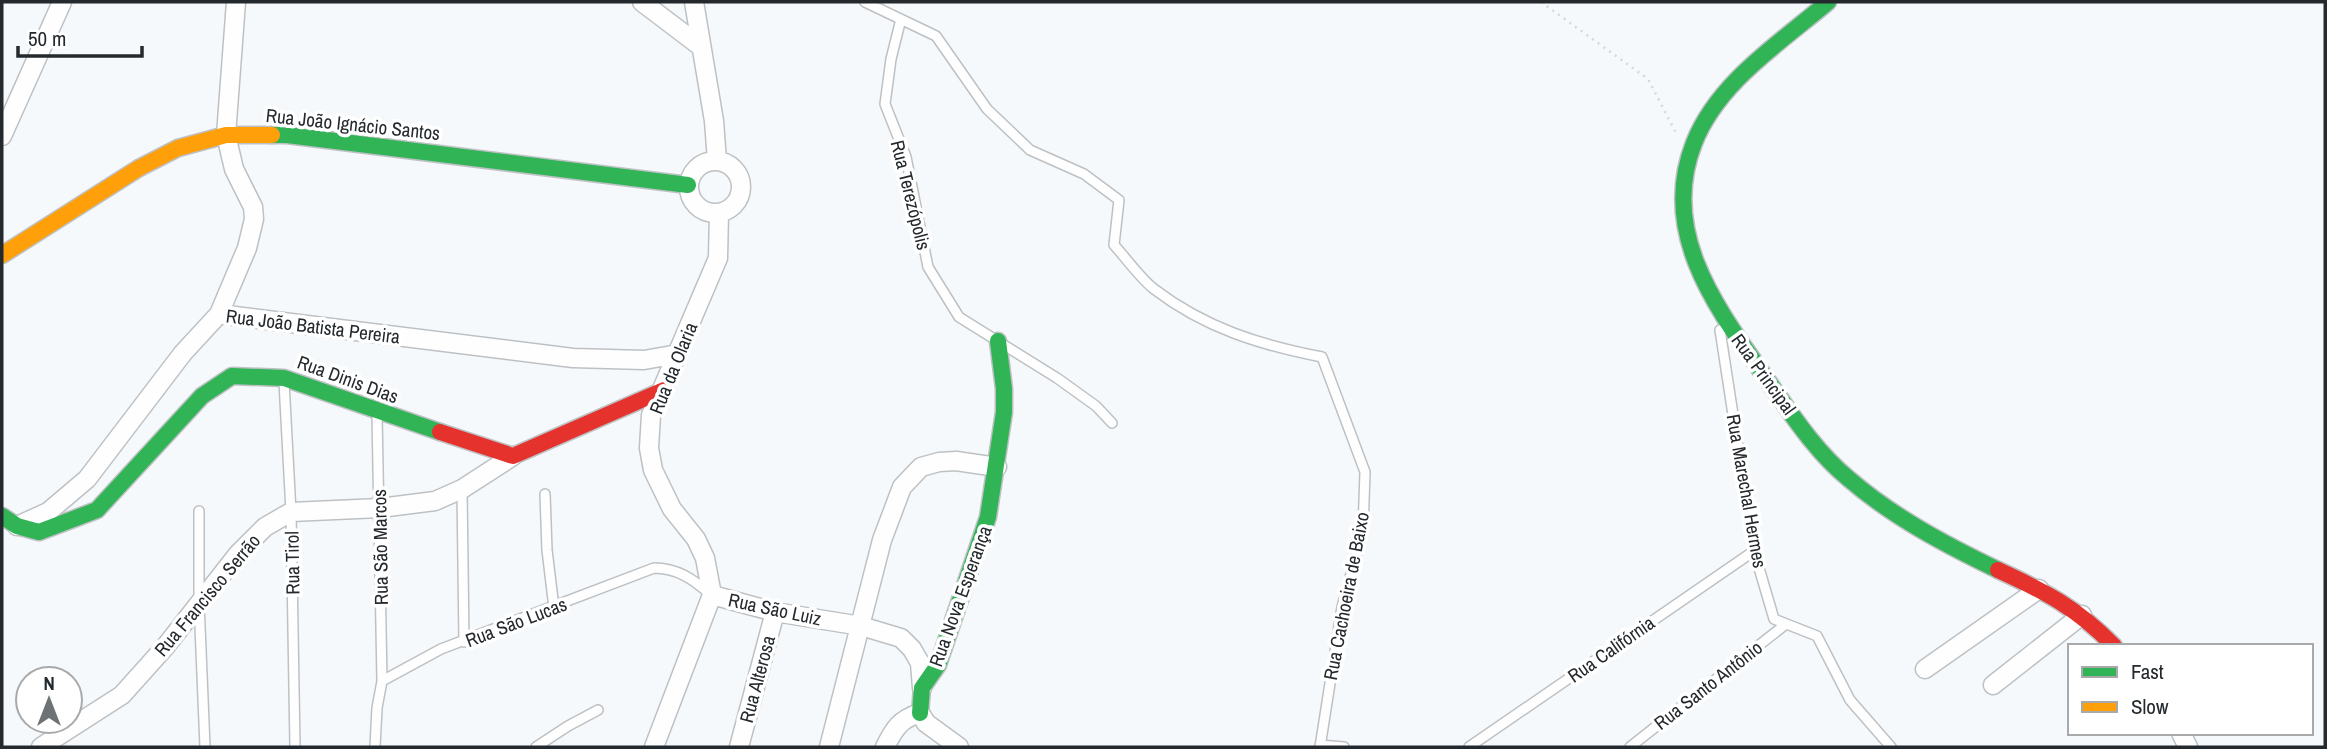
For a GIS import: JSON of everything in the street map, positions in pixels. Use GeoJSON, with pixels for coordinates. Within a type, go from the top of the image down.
{"type":"FeatureCollection","features":[{"type":"Feature","properties":{"kind":"street"},"geometry":{"type":"LineString","coordinates":[[2,136],[62,2]]}},
{"type":"Feature","properties":{"kind":"street"},"geometry":{"type":"LineString","coordinates":[[219,314],[247,248],[254,219],[253,207],[229,154],[226,135],[236,2]]}},
{"type":"Feature","properties":{"kind":"street"},"geometry":{"type":"LineString","coordinates":[[642,2],[700,46]]}},
{"type":"Feature","properties":{"kind":"street"},"geometry":{"type":"LineString","coordinates":[[694,2],[714,121],[717,161]]}},
{"type":"Feature","properties":{"kind":"street","name":"Rua Principal"},"geometry":{"type":"LineString","coordinates":[[1828,2],[1728,89],[1703,122],[1689,158],[1684,189],[1686,222],[1692,253],[1717,309],[1776,393],[1831,463],[1922,531],[2039,589],[2082,615],[2112,644]]}},
{"type":"Feature","properties":{"kind":"street","name":"Rua João Ignácio Santos"},"geometry":{"type":"LineString","coordinates":[[2,255],[139,168],[178,148],[226,135],[287,135],[688,185]]}},
{"type":"Feature","properties":{"kind":"street"},"geometry":{"type":"LineString","coordinates":[[717,161],[732,167],[741,182],[734,206],[719,213],[710,213],[696,206],[688,185],[695,170],[701,165],[717,161]]}},
{"type":"Feature","properties":{"kind":"street","name":"Rua da Olaria"},"geometry":{"type":"LineString","coordinates":[[712,595],[705,558],[696,539],[672,509],[653,470],[649,448],[652,415],[718,258],[719,213]]}},
{"type":"Feature","properties":{"kind":"street","name":"Rua João Batista Pereira"},"geometry":{"type":"LineString","coordinates":[[9,521],[48,512],[87,479],[183,353],[219,314],[573,358],[644,360],[678,354]]}},
{"type":"Feature","properties":{"kind":"street","name":"Rua Nova Esperança"},"geometry":{"type":"LineString","coordinates":[[919,713],[922,688],[937,665],[988,517],[1004,412],[998,341]]}},
{"type":"Feature","properties":{"kind":"street","name":"Rua Dinis Dias"},"geometry":{"type":"LineString","coordinates":[[9,521],[39,532],[97,510],[202,396],[232,376],[284,378],[377,412],[513,456]]}},
{"type":"Feature","properties":{"kind":"street"},"geometry":{"type":"LineString","coordinates":[[513,456],[664,390]]}},
{"type":"Feature","properties":{"kind":"street","name":"Rua Francisco Serrão"},"geometry":{"type":"LineString","coordinates":[[41,747],[122,695],[165,647],[238,554],[265,527],[291,512],[380,508],[435,501],[462,489],[513,456]]}},
{"type":"Feature","properties":{"kind":"street"},"geometry":{"type":"LineString","coordinates":[[829,747],[882,540],[902,487],[921,467],[939,462],[956,461],[997,467]]}},
{"type":"Feature","properties":{"kind":"street"},"geometry":{"type":"LineString","coordinates":[[1926,669],[2039,589]]}},
{"type":"Feature","properties":{"kind":"street","name":"Rua São Luiz"},"geometry":{"type":"LineString","coordinates":[[654,747],[712,595],[775,612],[861,626],[901,638],[912,649],[919,663],[922,688]]}},
{"type":"Feature","properties":{"kind":"street","name":"Rua Alterosa"},"geometry":{"type":"LineString","coordinates":[[740,747],[775,612]]}},
{"type":"Feature","properties":{"kind":"street"},"geometry":{"type":"LineString","coordinates":[[1993,685],[2082,615]]}},
{"type":"Feature","properties":{"kind":"street"},"geometry":{"type":"LineString","coordinates":[[886,747],[897,725],[906,717],[919,713],[926,723],[959,747]]}},
{"type":"Feature","properties":{"kind":"lane"},"geometry":{"type":"LineString","coordinates":[[865,2],[901,19]]}},
{"type":"Feature","properties":{"kind":"lane","name":"Rua Terezópolis"},"geometry":{"type":"LineString","coordinates":[[901,19],[891,60],[885,104],[906,157],[928,267],[959,317],[1096,406],[1112,423]]}},
{"type":"Feature","properties":{"kind":"lane","name":"Rua Cachoeira de Baixo"},"geometry":{"type":"LineString","coordinates":[[901,19],[936,36],[987,109],[1030,150],[1084,174],[1119,200],[1114,245],[1153,288],[1217,328],[1272,348],[1322,358],[1365,472],[1363,530],[1342,607],[1320,746]]}},
{"type":"Feature","properties":{"kind":"lane","name":"Rua Marechal Hermes"},"geometry":{"type":"LineString","coordinates":[[1717,309],[1754,551],[1774,619],[1786,624]]}},
{"type":"Feature","properties":{"kind":"lane","name":"Rua Tirol"},"geometry":{"type":"LineString","coordinates":[[284,378],[291,512],[295,747]]}},
{"type":"Feature","properties":{"kind":"lane","name":"Rua São Marcos"},"geometry":{"type":"LineString","coordinates":[[377,412],[382,681]]}},
{"type":"Feature","properties":{"kind":"lane"},"geometry":{"type":"LineString","coordinates":[[462,489],[464,642]]}},
{"type":"Feature","properties":{"kind":"lane"},"geometry":{"type":"LineString","coordinates":[[545,494],[548,561],[554,608]]}},
{"type":"Feature","properties":{"kind":"lane"},"geometry":{"type":"LineString","coordinates":[[199,511],[199,602],[205,747]]}},
{"type":"Feature","properties":{"kind":"lane","name":"Rua Califórnia"},"geometry":{"type":"LineString","coordinates":[[1469,747],[1754,551]]}},
{"type":"Feature","properties":{"kind":"lane","name":"Rua São Lucas"},"geometry":{"type":"LineString","coordinates":[[382,681],[430,655],[654,568],[668,568],[685,575],[712,595]]}},
{"type":"Feature","properties":{"kind":"lane"},"geometry":{"type":"LineString","coordinates":[[1786,624],[1816,636],[1850,700],[1891,747]]}},
{"type":"Feature","properties":{"kind":"lane","name":"Rua Santo Antônio"},"geometry":{"type":"LineString","coordinates":[[1630,747],[1786,624]]}},
{"type":"Feature","properties":{"kind":"lane"},"geometry":{"type":"LineString","coordinates":[[375,747],[377,708],[382,681]]}},
{"type":"Feature","properties":{"kind":"lane"},"geometry":{"type":"LineString","coordinates":[[536,747],[598,710]]}},
{"type":"Feature","properties":{"kind":"lane"},"geometry":{"type":"LineString","coordinates":[[1320,746],[1344,747]]}},
{"type":"Feature","properties":{"kind":"path"},"geometry":{"type":"LineString","coordinates":[[1541,2],[1648,79],[1689,158]]}},
{"type":"Feature","properties":{"kind":"traffic: fast"},"geometry":{"type":"LineString","coordinates":[[1828,2],[1734,82],[1705,121],[1694,143],[1685,176],[1683,209],[1689,240],[1699,270],[1731,327],[1795,420],[1826,457],[1866,493],[1902,518],[1998,570]]}},
{"type":"Feature","properties":{"kind":"traffic: fast"},"geometry":{"type":"LineString","coordinates":[[272,135],[688,185]]}},
{"type":"Feature","properties":{"kind":"traffic: fast"},"geometry":{"type":"LineString","coordinates":[[920,713],[922,688],[938,665],[988,517],[1004,412],[998,341]]}},
{"type":"Feature","properties":{"kind":"traffic: fast"},"geometry":{"type":"LineString","coordinates":[[2,516],[17,526],[39,532],[97,510],[202,396],[232,376],[284,378],[440,432]]}},
{"type":"Feature","properties":{"kind":"traffic: slow"},"geometry":{"type":"LineString","coordinates":[[2,255],[139,168],[178,148],[226,135],[272,135]]}},
{"type":"Feature","properties":{"kind":"traffic: jam"},"geometry":{"type":"LineString","coordinates":[[440,432],[513,456],[664,390]]}},
{"type":"Feature","properties":{"kind":"traffic: jam"},"geometry":{"type":"LineString","coordinates":[[1998,570],[2060,602],[2087,621],[2112,644]]}}]}
